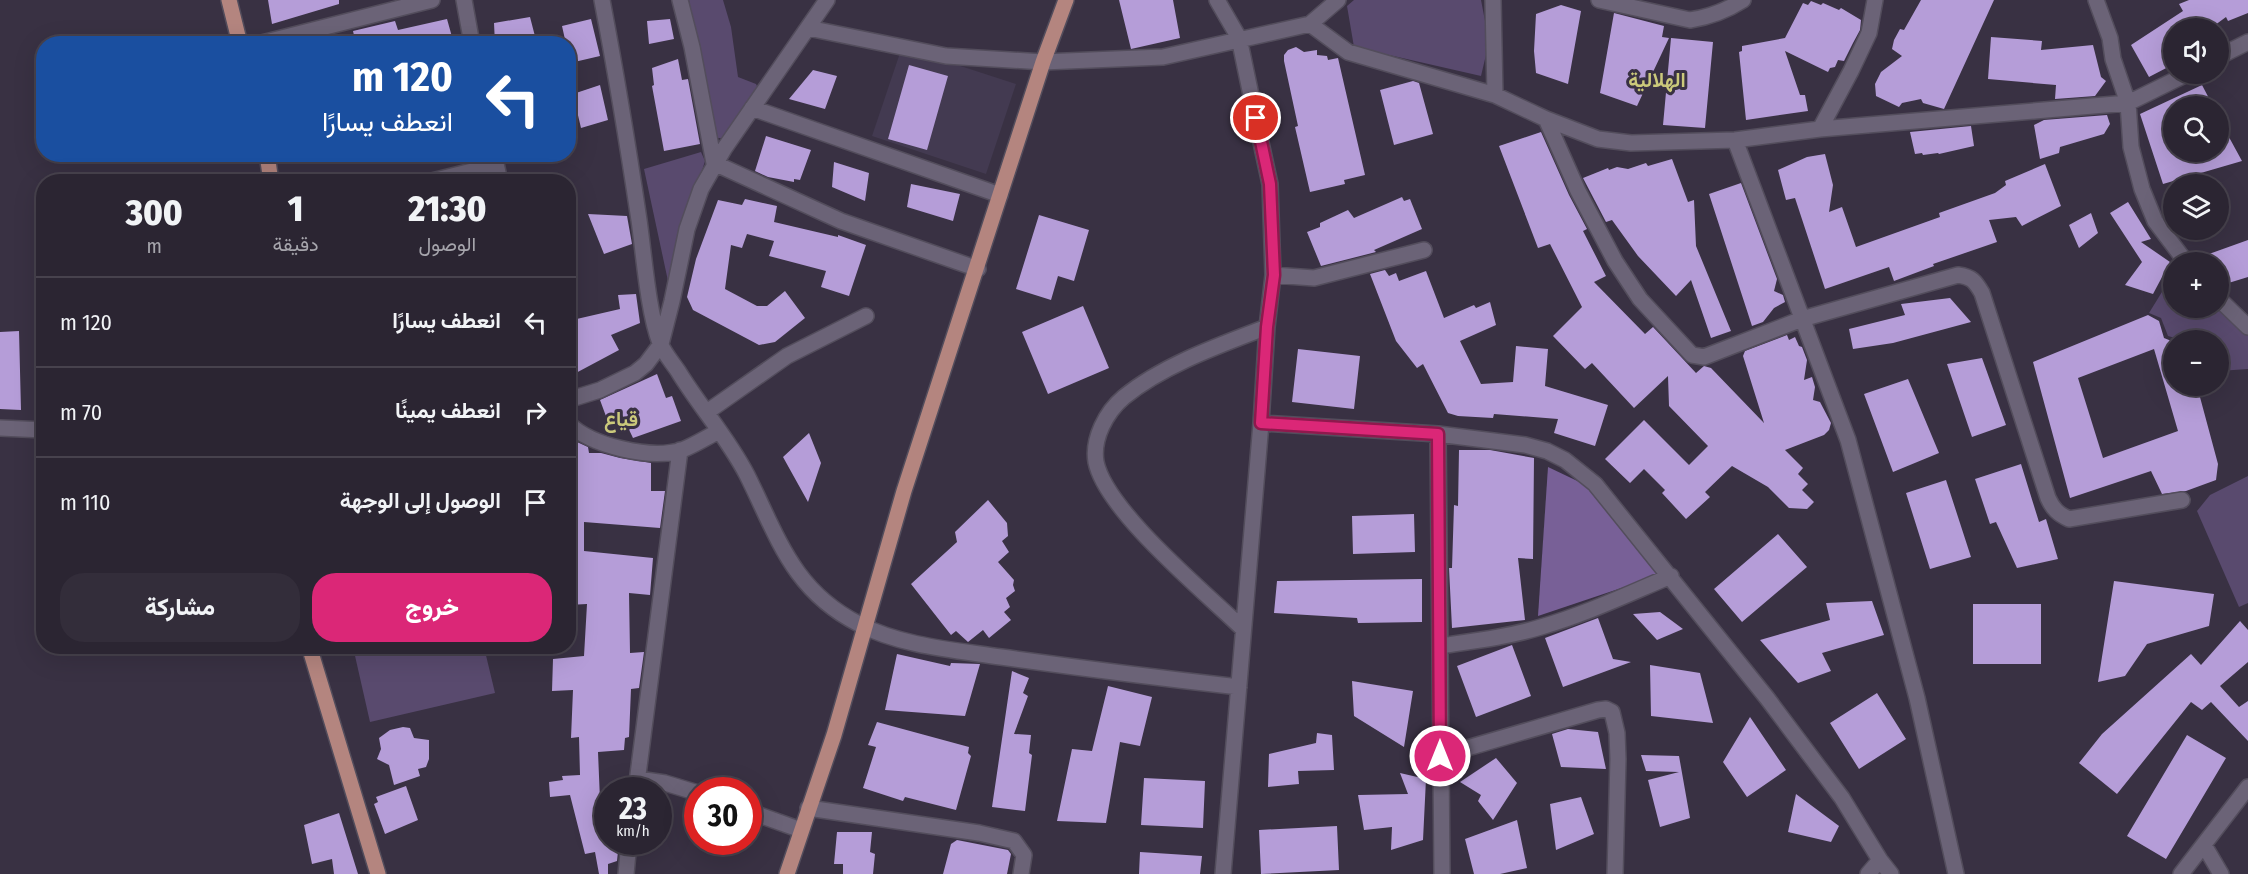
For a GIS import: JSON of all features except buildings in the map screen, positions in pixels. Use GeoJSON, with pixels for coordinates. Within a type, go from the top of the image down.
{"type":"FeatureCollection","features":[{"type":"Feature","properties":{"kind":"main road"},"geometry":{"type":"LineString","coordinates":[[229,0],[238,36]]}},
{"type":"Feature","properties":{"kind":"main road"},"geometry":{"type":"LineString","coordinates":[[787,874],[834,735],[900,502],[978,269],[999,195],[1066,0]]}},
{"type":"Feature","properties":{"kind":"main road"},"geometry":{"type":"LineString","coordinates":[[311,654],[378,874]]}},
{"type":"Feature","properties":{"kind":"street"},"geometry":{"type":"LineString","coordinates":[[290,36],[432,0]]}},
{"type":"Feature","properties":{"kind":"street"},"geometry":{"type":"LineString","coordinates":[[464,0],[471,36]]}},
{"type":"Feature","properties":{"kind":"street"},"geometry":{"type":"LineString","coordinates":[[602,0],[625,125],[652,310],[661,344],[742,465],[796,572],[808,586],[826,602],[864,626],[888,636],[964,651],[1115,673],[1239,687]]}},
{"type":"Feature","properties":{"kind":"street"},"geometry":{"type":"LineString","coordinates":[[681,0],[714,164]]}},
{"type":"Feature","properties":{"kind":"street"},"geometry":{"type":"LineString","coordinates":[[576,398],[600,390],[635,373],[646,364],[661,344],[687,229],[700,189],[714,164],[827,0]]}},
{"type":"Feature","properties":{"kind":"street"},"geometry":{"type":"LineString","coordinates":[[1217,0],[1239,38],[1270,184],[1274,275],[1267,327],[1261,423],[1222,874]]}},
{"type":"Feature","properties":{"kind":"street"},"geometry":{"type":"LineString","coordinates":[[808,28],[946,56],[1043,62],[1163,57],[1239,38],[1310,24],[1338,0]]}},
{"type":"Feature","properties":{"kind":"street"},"geometry":{"type":"LineString","coordinates":[[1493,0],[1495,95]]}},
{"type":"Feature","properties":{"kind":"street"},"geometry":{"type":"LineString","coordinates":[[1599,0],[1690,20],[1705,18],[1728,10],[1743,0]]}},
{"type":"Feature","properties":{"kind":"street"},"geometry":{"type":"LineString","coordinates":[[1820,129],[1869,33],[1875,0]]}},
{"type":"Feature","properties":{"kind":"street"},"geometry":{"type":"LineString","coordinates":[[2096,0],[2110,38],[2113,59],[2128,103],[2131,147],[2142,189],[2155,221],[2178,252]]}},
{"type":"Feature","properties":{"kind":"street"},"geometry":{"type":"LineString","coordinates":[[1310,24],[1347,52],[1495,95],[1598,139],[1631,143],[1735,140],[1820,129],[2128,103],[2167,84]]}},
{"type":"Feature","properties":{"kind":"street"},"geometry":{"type":"LineString","coordinates":[[2229,52],[2248,42]]}},
{"type":"Feature","properties":{"kind":"street"},"geometry":{"type":"LineString","coordinates":[[752,108],[999,195]]}},
{"type":"Feature","properties":{"kind":"street"},"geometry":{"type":"LineString","coordinates":[[1546,118],[1578,191],[1615,261],[1640,299],[1692,356],[1704,357],[1802,319],[1958,275],[1968,276],[1975,280],[1982,293],[2048,498],[2059,515],[2069,519],[2182,500]]}},
{"type":"Feature","properties":{"kind":"street"},"geometry":{"type":"LineString","coordinates":[[1735,140],[1848,440],[1917,698],[1956,874]]}},
{"type":"Feature","properties":{"kind":"street"},"geometry":{"type":"LineString","coordinates":[[452,174],[489,162]]}},
{"type":"Feature","properties":{"kind":"street"},"geometry":{"type":"LineString","coordinates":[[714,164],[841,221],[978,269]]}},
{"type":"Feature","properties":{"kind":"street"},"geometry":{"type":"LineString","coordinates":[[1274,275],[1314,278],[1424,250]]}},
{"type":"Feature","properties":{"kind":"street"},"geometry":{"type":"LineString","coordinates":[[2229,309],[2248,327]]}},
{"type":"Feature","properties":{"kind":"street"},"geometry":{"type":"LineString","coordinates":[[706,412],[787,357],[866,316]]}},
{"type":"Feature","properties":{"kind":"street"},"geometry":{"type":"LineString","coordinates":[[1243,628],[1152,542],[1120,506],[1101,477],[1095,450],[1101,428],[1122,398],[1142,384],[1205,351],[1267,327]]}},
{"type":"Feature","properties":{"kind":"street"},"geometry":{"type":"LineString","coordinates":[[1261,423],[1438,434],[1525,445],[1547,451],[1565,460],[1595,484],[1671,576],[1842,798],[1891,874]]}},
{"type":"Feature","properties":{"kind":"street"},"geometry":{"type":"LineString","coordinates":[[0,428],[36,430]]}},
{"type":"Feature","properties":{"kind":"street"},"geometry":{"type":"LineString","coordinates":[[576,429],[586,436],[643,453],[680,450],[719,431]]}},
{"type":"Feature","properties":{"kind":"street"},"geometry":{"type":"LineString","coordinates":[[1438,434],[1442,874]]}},
{"type":"Feature","properties":{"kind":"street"},"geometry":{"type":"LineString","coordinates":[[638,777],[680,450]]}},
{"type":"Feature","properties":{"kind":"street"},"geometry":{"type":"LineString","coordinates":[[1440,645],[1539,628],[1576,616],[1671,576]]}},
{"type":"Feature","properties":{"kind":"street"},"geometry":{"type":"LineString","coordinates":[[1440,756],[1598,710],[1606,709],[1612,712],[1617,733],[1618,759],[1615,874]]}},
{"type":"Feature","properties":{"kind":"street"},"geometry":{"type":"LineString","coordinates":[[2181,874],[2248,787]]}},
{"type":"Feature","properties":{"kind":"street"},"geometry":{"type":"LineString","coordinates":[[808,808],[979,832],[1007,839],[1022,850],[1024,864],[1021,874]]}},
{"type":"Feature","properties":{"kind":"street"},"geometry":{"type":"LineString","coordinates":[[762,816],[801,830]]}},
{"type":"Feature","properties":{"kind":"street"},"geometry":{"type":"LineString","coordinates":[[2204,845],[2222,874]]}},
{"type":"Feature","properties":{"kind":"street"},"geometry":{"type":"LineString","coordinates":[[626,874],[628,855]]}},
{"type":"Feature","properties":{"kind":"street"},"geometry":{"type":"LineString","coordinates":[[1868,874],[1880,860]]}},
{"type":"Feature","properties":{"kind":"shaded area"},"geometry":{"type":"Polygon","coordinates":[[[689,0],[723,0],[731,27],[738,77],[756,84],[759,90],[723,138],[717,138],[714,135],[689,0]]]}},
{"type":"Feature","properties":{"kind":"shaded area"},"geometry":{"type":"Polygon","coordinates":[[[1354,0],[1481,0],[1489,42],[1481,76],[1354,47],[1347,6],[1354,0]]]}},
{"type":"Feature","properties":{"kind":"shaded area"},"geometry":{"type":"Polygon","coordinates":[[[902,47],[1016,84],[986,174],[872,136],[902,47]]]}},
{"type":"Feature","properties":{"kind":"shaded area"},"geometry":{"type":"Polygon","coordinates":[[[701,152],[705,161],[668,281],[644,169],[701,152]]]}},
{"type":"Feature","properties":{"kind":"shaded area"},"geometry":{"type":"Polygon","coordinates":[[[2163,290],[2163,318],[2229,317],[2248,332],[2248,369],[2229,370],[2229,330],[2166,330],[2161,318],[2149,313],[2163,290]]]}},
{"type":"Feature","properties":{"kind":"shaded area"},"geometry":{"type":"Polygon","coordinates":[[[1548,467],[1590,487],[1666,573],[1538,616],[1548,467]]]}},
{"type":"Feature","properties":{"kind":"shaded area"},"geometry":{"type":"Polygon","coordinates":[[[2248,476],[2248,603],[2239,607],[2197,511],[2210,495],[2248,476]]]}},
{"type":"Feature","properties":{"kind":"shaded area"},"geometry":{"type":"Polygon","coordinates":[[[355,654],[486,654],[495,693],[370,722],[355,654]]]}},
{"type":"Feature","properties":{"kind":"district","name":"الهلالية"},"geometry":{"type":"Point","coordinates":[1657,80]}},
{"type":"Feature","properties":{"kind":"district","name":"قياع"},"geometry":{"type":"Point","coordinates":[621,419]}},
{"type":"Feature","properties":{"kind":"route"},"geometry":{"type":"LineString","coordinates":[[1256,118],[1270,184],[1274,275],[1267,327],[1261,423],[1438,434],[1440,756]]}}]}
